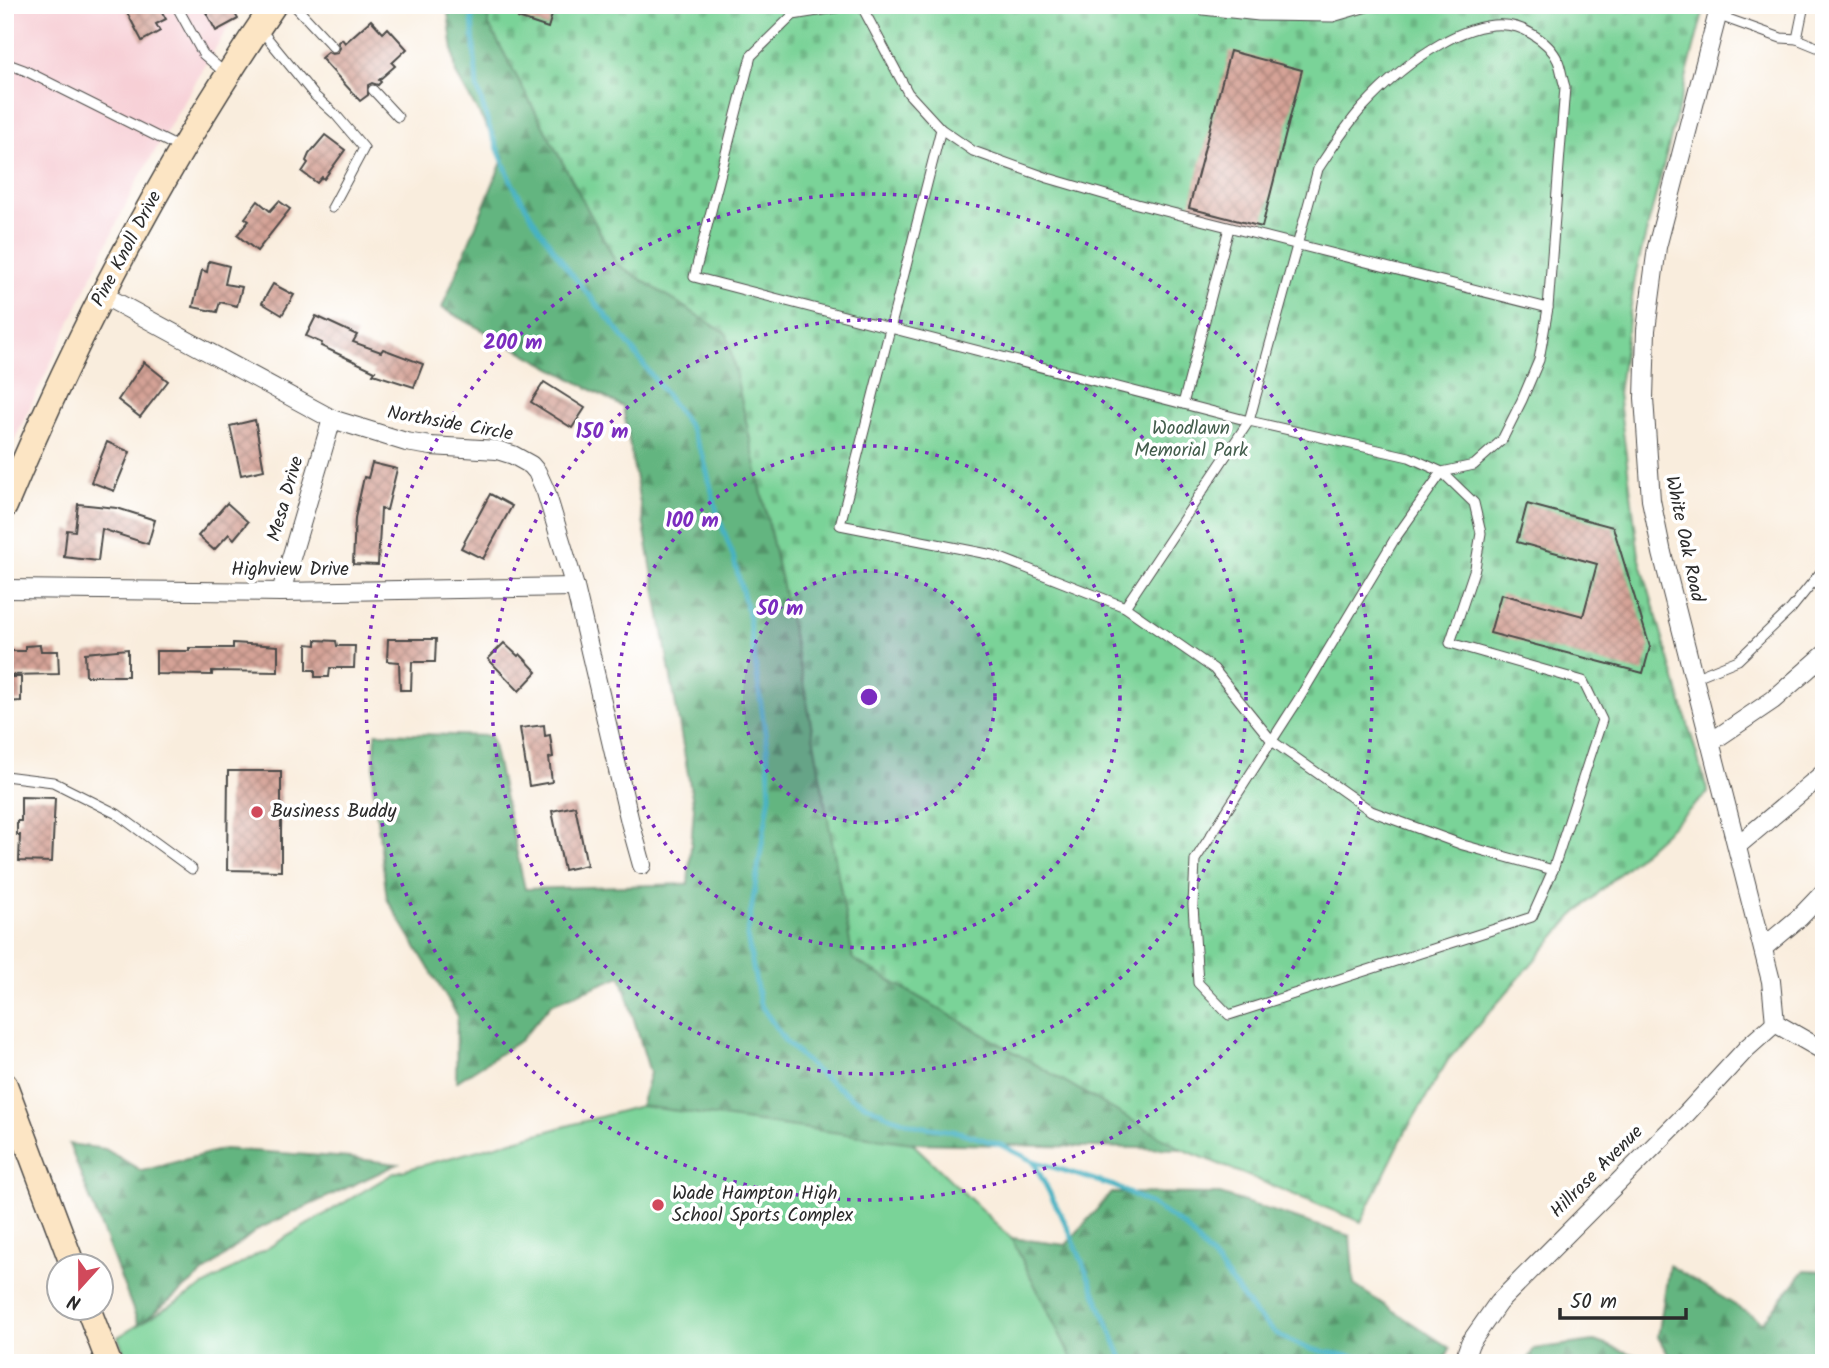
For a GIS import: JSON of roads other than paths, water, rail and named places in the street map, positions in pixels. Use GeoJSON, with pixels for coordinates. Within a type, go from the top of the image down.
{"type":"FeatureCollection","features":[{"type":"Feature","properties":{"kind":"street","name":"White Oak Road"},"geometry":{"type":"LineString","coordinates":[[1718,10],[1657,247],[1644,363],[1644,398],[1651,500],[1662,553],[1771,981],[1775,1023]]}},
{"type":"Feature","properties":{"kind":"street","name":"Pine Knoll Drive"},"geometry":{"type":"LineString","coordinates":[[5,506],[57,385],[141,220],[181,149],[266,13]]}},
{"type":"Feature","properties":{"kind":"street","name":"Northside Circle"},"geometry":{"type":"LineString","coordinates":[[103,295],[332,419],[406,442],[497,450],[523,459],[537,471],[575,587],[642,865]]}},
{"type":"Feature","properties":{"kind":"street","name":"Mesa Drive"},"geometry":{"type":"LineString","coordinates":[[281,592],[332,419]]}},
{"type":"Feature","properties":{"kind":"street","name":"Highview Drive"},"geometry":{"type":"LineString","coordinates":[[5,589],[281,592],[575,587]]}},
{"type":"Feature","properties":{"kind":"street"},"geometry":{"type":"LineString","coordinates":[[1711,741],[1773,700],[1824,655]]}},
{"type":"Feature","properties":{"kind":"street"},"geometry":{"type":"LineString","coordinates":[[1738,845],[1824,774]]}},
{"type":"Feature","properties":{"kind":"street"},"geometry":{"type":"LineString","coordinates":[[1763,948],[1800,917],[1824,892]]}},
{"type":"Feature","properties":{"kind":"street"},"geometry":{"type":"LineString","coordinates":[[1775,1023],[1824,1051]]}},
{"type":"Feature","properties":{"kind":"street","name":"Hillrose Avenue"},"geometry":{"type":"LineString","coordinates":[[1463,1363],[1475,1335],[1498,1303],[1747,1048],[1775,1023]]}},
{"type":"Feature","properties":{"kind":"street"},"geometry":{"type":"LineString","coordinates":[[5,1085],[68,1252]]}},
{"type":"Feature","properties":{"kind":"street"},"geometry":{"type":"LineString","coordinates":[[93,1322],[108,1363]]}},
{"type":"Feature","properties":{"kind":"lane"},"geometry":{"type":"LineString","coordinates":[[176,5],[203,54],[227,75]]}},
{"type":"Feature","properties":{"kind":"lane"},"geometry":{"type":"LineString","coordinates":[[294,5],[333,47]]}},
{"type":"Feature","properties":{"kind":"lane"},"geometry":{"type":"LineString","coordinates":[[854,5],[793,15],[751,56],[694,277],[1249,421],[1409,457],[1442,471],[1474,503],[1481,533],[1475,568],[1450,643],[1583,681],[1602,720],[1553,870],[1532,917],[1228,1014],[1198,982],[1193,905],[1195,860],[1272,741],[1394,540],[1442,471],[1474,465],[1502,440],[1522,400],[1539,360],[1548,308],[1564,87],[1557,59],[1542,40],[1522,27],[1499,23],[1461,33],[1424,55],[1362,108],[1318,169],[1249,421],[1125,607]]}},
{"type":"Feature","properties":{"kind":"lane"},"geometry":{"type":"LineString","coordinates":[[861,5],[908,93],[942,129],[973,151],[1048,178],[1229,228],[1298,243],[1548,308]]}},
{"type":"Feature","properties":{"kind":"lane"},"geometry":{"type":"LineString","coordinates":[[1182,5],[1259,16],[1333,17],[1374,5]]}},
{"type":"Feature","properties":{"kind":"lane"},"geometry":{"type":"LineString","coordinates":[[1797,39],[1804,5]]}},
{"type":"Feature","properties":{"kind":"lane"},"geometry":{"type":"LineString","coordinates":[[1718,10],[1781,38],[1797,39],[1824,50]]}},
{"type":"Feature","properties":{"kind":"lane"},"geometry":{"type":"LineString","coordinates":[[266,13],[315,96],[336,114],[364,148],[332,208]]}},
{"type":"Feature","properties":{"kind":"lane"},"geometry":{"type":"LineString","coordinates":[[5,57],[181,149]]}},
{"type":"Feature","properties":{"kind":"lane"},"geometry":{"type":"LineString","coordinates":[[5,63],[24,69]]}},
{"type":"Feature","properties":{"kind":"lane"},"geometry":{"type":"LineString","coordinates":[[373,90],[398,117]]}},
{"type":"Feature","properties":{"kind":"lane"},"geometry":{"type":"LineString","coordinates":[[942,129],[840,525],[993,555],[1125,607],[1214,669],[1272,741],[1371,811],[1463,845],[1553,870]]}},
{"type":"Feature","properties":{"kind":"lane"},"geometry":{"type":"LineString","coordinates":[[1183,404],[1229,228]]}},
{"type":"Feature","properties":{"kind":"lane"},"geometry":{"type":"LineString","coordinates":[[1695,678],[1738,660],[1791,610],[1824,568]]}},
{"type":"Feature","properties":{"kind":"lane"},"geometry":{"type":"LineString","coordinates":[[5,776],[54,782],[117,814],[192,869]]}},
{"type":"Feature","properties":{"kind":"waterway"},"geometry":{"type":"LineString","coordinates":[[471,5],[477,87],[491,132],[512,183],[538,227],[570,272],[618,330],[689,426],[703,456],[748,613],[767,746],[770,795],[747,936],[760,1004],[785,1041],[815,1070],[851,1097],[886,1115],[918,1126],[959,1132],[1001,1145],[1033,1161],[1114,1186],[1151,1204],[1184,1226],[1218,1264],[1255,1314],[1279,1336],[1309,1349],[1391,1363]]}},
{"type":"Feature","properties":{"kind":"waterway"},"geometry":{"type":"LineString","coordinates":[[1033,1161],[1069,1230],[1124,1363]]}},
{"type":"Feature","properties":{"kind":"place","name":"Business Buddy"},"geometry":{"type":"Point","coordinates":[257,812]}},
{"type":"Feature","properties":{"kind":"place","name":"Wade Hampton High School Sports Complex"},"geometry":{"type":"Point","coordinates":[658,1205]}},
{"type":"Feature","properties":{"kind":"park label","name":"Woodlawn Memorial Park"},"geometry":{"type":"Point","coordinates":[1191,440]}}]}
